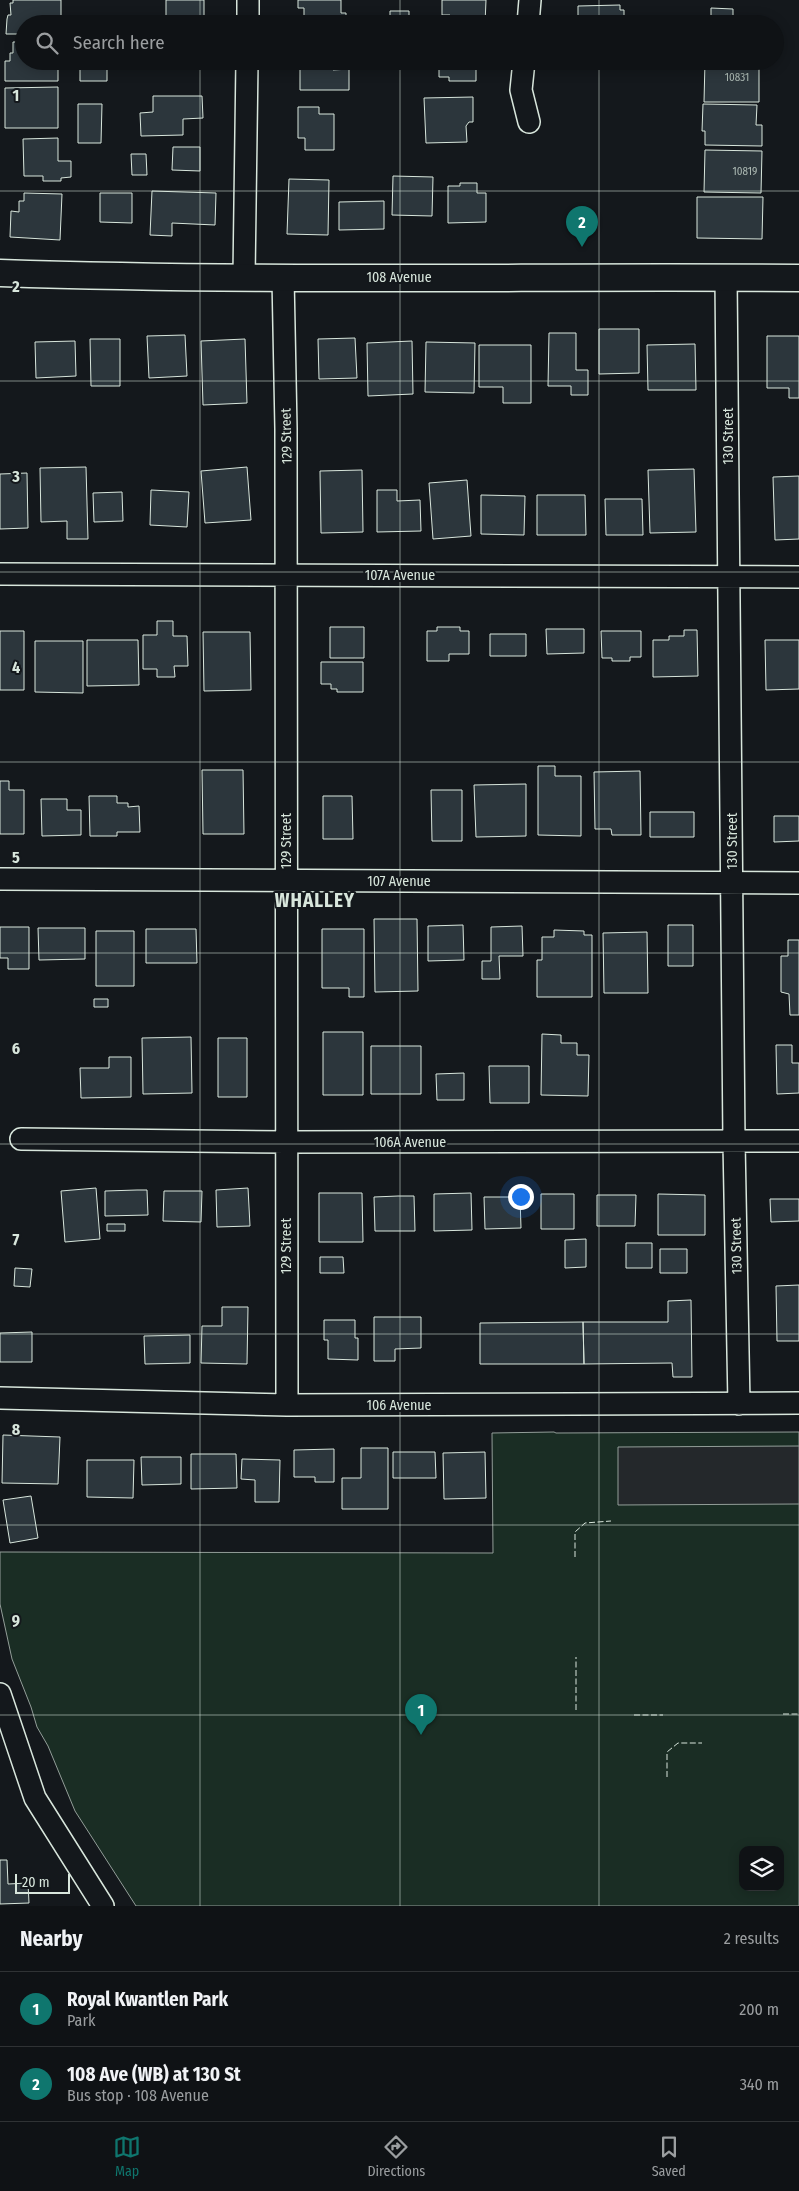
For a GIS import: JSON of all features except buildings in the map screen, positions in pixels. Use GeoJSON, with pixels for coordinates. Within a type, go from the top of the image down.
{"type":"FeatureCollection","features":[{"type":"Feature","properties":{"kind":"main road","name":"108 Avenue"},"geometry":{"type":"LineString","coordinates":[[0,273],[282,278],[799,278]]}},
{"type":"Feature","properties":{"kind":"street"},"geometry":{"type":"LineString","coordinates":[[248,0],[248,15]]}},
{"type":"Feature","properties":{"kind":"street"},"geometry":{"type":"LineString","coordinates":[[529,15],[530,0]]}},
{"type":"Feature","properties":{"kind":"street"},"geometry":{"type":"LineString","coordinates":[[244,276],[247,70]]}},
{"type":"Feature","properties":{"kind":"street"},"geometry":{"type":"LineString","coordinates":[[523,70],[521,90],[529,122]]}},
{"type":"Feature","properties":{"kind":"street","name":"130 Street"},"geometry":{"type":"LineString","coordinates":[[726,277],[734,1142],[739,1404]]}},
{"type":"Feature","properties":{"kind":"street","name":"129 Street"},"geometry":{"type":"LineString","coordinates":[[282,278],[286,429],[287,1405]]}},
{"type":"Feature","properties":{"kind":"street","name":"107A Avenue"},"geometry":{"type":"LineString","coordinates":[[0,574],[799,577]]}},
{"type":"Feature","properties":{"kind":"street","name":"107 Avenue"},"geometry":{"type":"LineString","coordinates":[[0,879],[799,883]]}},
{"type":"Feature","properties":{"kind":"street","name":"106A Avenue"},"geometry":{"type":"LineString","coordinates":[[21,1139],[286,1142],[799,1141]]}},
{"type":"Feature","properties":{"kind":"street","name":"106 Avenue"},"geometry":{"type":"LineString","coordinates":[[0,1398],[287,1405],[799,1403]]}},
{"type":"Feature","properties":{"kind":"street"},"geometry":{"type":"LineString","coordinates":[[0,1694],[35,1798],[103,1906]]}},
{"type":"Feature","properties":{"kind":"green space"},"geometry":{"type":"Polygon","coordinates":[[[799,1432],[799,1906],[136,1906],[75,1811],[48,1746],[37,1727],[12,1659],[0,1604],[0,1552],[493,1553],[492,1433],[799,1432]]]}},
{"type":"Feature","properties":{"kind":"shaded area"},"geometry":{"type":"Polygon","coordinates":[[[799,1446],[799,1504],[618,1505],[618,1447],[799,1446]]]}},
{"type":"Feature","properties":{"kind":"fence"},"geometry":{"type":"LineString","coordinates":[[575,1557],[575,1532],[585,1523],[611,1521]]}},
{"type":"Feature","properties":{"kind":"fence"},"geometry":{"type":"LineString","coordinates":[[576,1657],[576,1710]]}},
{"type":"Feature","properties":{"kind":"fence"},"geometry":{"type":"LineString","coordinates":[[783,1714],[799,1714]]}},
{"type":"Feature","properties":{"kind":"fence"},"geometry":{"type":"LineString","coordinates":[[634,1715],[663,1715]]}},
{"type":"Feature","properties":{"kind":"fence"},"geometry":{"type":"LineString","coordinates":[[667,1777],[667,1752],[678,1743],[702,1743]]}},
{"type":"Feature","properties":{"kind":"place","name":"108 Ave (WB) at 130 St"},"geometry":{"type":"Point","coordinates":[582,247]}},
{"type":"Feature","properties":{"kind":"place","name":"Royal Kwantlen Park"},"geometry":{"type":"Point","coordinates":[421,1735]}},
{"type":"Feature","properties":{"kind":"district","name":"WHALLEY"},"geometry":{"type":"Point","coordinates":[315,900]}}]}
